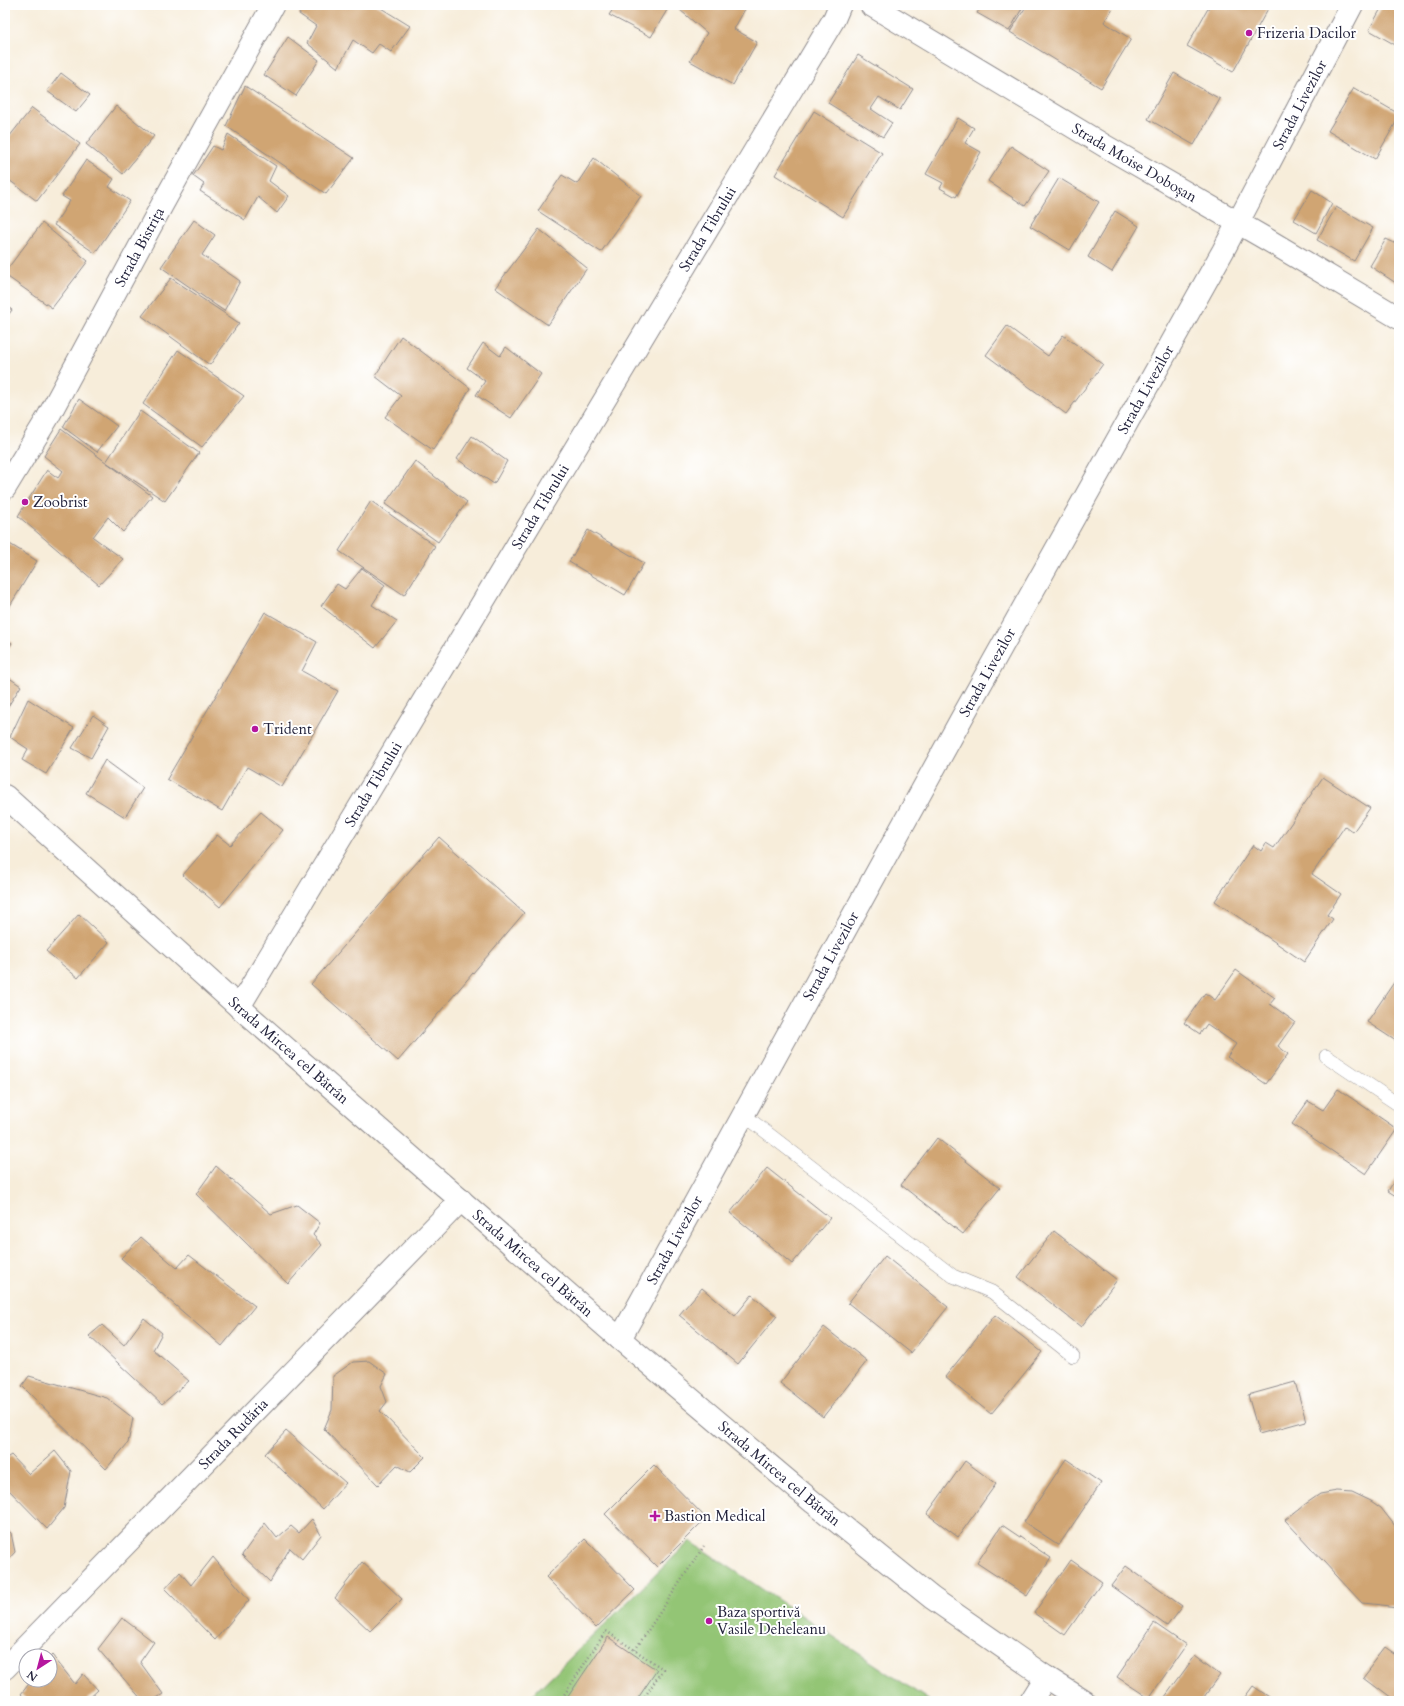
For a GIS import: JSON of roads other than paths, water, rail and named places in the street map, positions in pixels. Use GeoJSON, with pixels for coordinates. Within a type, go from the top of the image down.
{"type":"FeatureCollection","features":[{"type":"Feature","properties":{"kind":"street","name":"Strada Bistrița"},"geometry":{"type":"LineString","coordinates":[[5,488],[47,418],[162,204],[273,5]]}},
{"type":"Feature","properties":{"kind":"street","name":"Strada Tibrului"},"geometry":{"type":"LineString","coordinates":[[238,1007],[830,26],[840,5]]}},
{"type":"Feature","properties":{"kind":"street","name":"Strada Moise Doboșan"},"geometry":{"type":"LineString","coordinates":[[871,5],[1105,146],[1399,318]]}},
{"type":"Feature","properties":{"kind":"street","name":"Strada Livezilor"},"geometry":{"type":"LineString","coordinates":[[620,1339],[964,714],[1238,223],[1352,5]]}},
{"type":"Feature","properties":{"kind":"street","name":"Strada Mircea cel Bătrân"},"geometry":{"type":"LineString","coordinates":[[5,796],[238,1007],[620,1339],[814,1503],[932,1598],[1046,1678],[1084,1701]]}},
{"type":"Feature","properties":{"kind":"street","name":"Strada Rudăria"},"geometry":{"type":"LineString","coordinates":[[5,1668],[461,1200]]}},
{"type":"Feature","properties":{"kind":"street"},"geometry":{"type":"LineString","coordinates":[[1031,1701],[1046,1678]]}},
{"type":"Feature","properties":{"kind":"lane"},"geometry":{"type":"LineString","coordinates":[[1326,1056],[1399,1105]]}},
{"type":"Feature","properties":{"kind":"lane"},"geometry":{"type":"LineString","coordinates":[[744,1115],[953,1276],[992,1292],[1072,1356]]}},
{"type":"Feature","properties":{"kind":"place","name":"Frizeria Dacilor"},"geometry":{"type":"Point","coordinates":[1249,33]}},
{"type":"Feature","properties":{"kind":"place","name":"Zoobrist"},"geometry":{"type":"Point","coordinates":[25,502]}},
{"type":"Feature","properties":{"kind":"place","name":"Trident"},"geometry":{"type":"Point","coordinates":[255,729]}},
{"type":"Feature","properties":{"kind":"place","name":"Bastion Medical"},"geometry":{"type":"Point","coordinates":[655,1516]}},
{"type":"Feature","properties":{"kind":"place","name":"Baza sportivă Vasile Deheleanu"},"geometry":{"type":"Point","coordinates":[709,1621]}}]}
